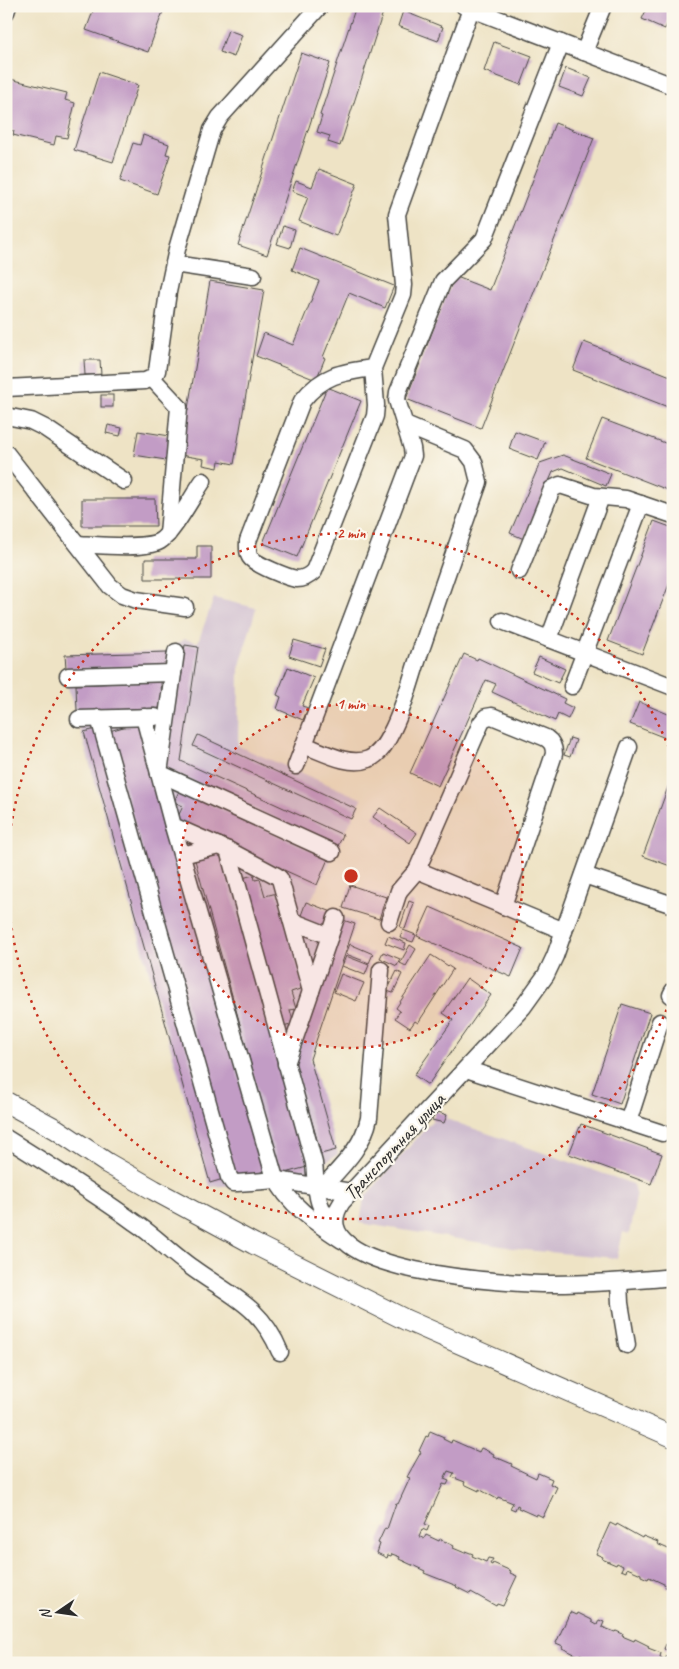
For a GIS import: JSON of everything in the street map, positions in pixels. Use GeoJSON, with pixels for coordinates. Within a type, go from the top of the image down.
{"type":"FeatureCollection","features":[{"type":"Feature","properties":{"kind":"main road"},"geometry":{"type":"LineString","coordinates":[[6,1087],[56,1129],[107,1164],[201,1217],[406,1320],[673,1437]]}},
{"type":"Feature","properties":{"kind":"main road"},"geometry":{"type":"LineString","coordinates":[[6,1102],[56,1129]]}},
{"type":"Feature","properties":{"kind":"street"},"geometry":{"type":"LineString","coordinates":[[6,12],[8,6]]}},
{"type":"Feature","properties":{"kind":"street"},"geometry":{"type":"LineString","coordinates":[[6,388],[146,381],[152,378],[157,370],[174,264],[183,225],[215,124],[320,6]]}},
{"type":"Feature","properties":{"kind":"street"},"geometry":{"type":"LineString","coordinates":[[584,52],[603,6]]}},
{"type":"Feature","properties":{"kind":"street"},"geometry":{"type":"LineString","coordinates":[[373,368],[344,371],[332,376],[308,394],[302,402],[248,541],[248,550],[255,562],[295,579],[309,576],[314,571],[375,416],[373,368],[403,295],[404,285],[397,214],[467,8],[673,86]]}},
{"type":"Feature","properties":{"kind":"street"},"geometry":{"type":"LineString","coordinates":[[296,766],[413,456],[398,400],[398,392],[442,281],[484,239],[561,43]]}},
{"type":"Feature","properties":{"kind":"street"},"geometry":{"type":"LineString","coordinates":[[174,264],[252,276]]}},
{"type":"Feature","properties":{"kind":"street"},"geometry":{"type":"LineString","coordinates":[[152,378],[179,407],[168,534]]}},
{"type":"Feature","properties":{"kind":"street"},"geometry":{"type":"LineString","coordinates":[[6,416],[31,421],[45,428],[124,480]]}},
{"type":"Feature","properties":{"kind":"street"},"geometry":{"type":"LineString","coordinates":[[304,745],[350,761],[360,761],[375,755],[385,744],[407,693],[479,482],[474,462],[465,450],[405,425]]}},
{"type":"Feature","properties":{"kind":"street"},"geometry":{"type":"LineString","coordinates":[[6,453],[110,586],[122,595],[136,600],[185,607]]}},
{"type":"Feature","properties":{"kind":"street"},"geometry":{"type":"LineString","coordinates":[[78,544],[152,544],[160,541],[168,534],[202,480]]}},
{"type":"Feature","properties":{"kind":"street"},"geometry":{"type":"LineString","coordinates":[[520,571],[552,489],[560,485],[587,495],[626,499],[673,515]]}},
{"type":"Feature","properties":{"kind":"street"},"geometry":{"type":"LineString","coordinates":[[549,639],[601,497]]}},
{"type":"Feature","properties":{"kind":"street"},"geometry":{"type":"LineString","coordinates":[[572,686],[641,504]]}},
{"type":"Feature","properties":{"kind":"street"},"geometry":{"type":"LineString","coordinates":[[502,621],[673,687]]}},
{"type":"Feature","properties":{"kind":"street"},"geometry":{"type":"LineString","coordinates":[[159,773],[176,652]]}},
{"type":"Feature","properties":{"kind":"street"},"geometry":{"type":"LineString","coordinates":[[68,676],[173,673]]}},
{"type":"Feature","properties":{"kind":"street"},"geometry":{"type":"LineString","coordinates":[[389,922],[399,892],[417,870],[481,723],[486,717],[492,716],[499,717],[546,738],[554,747],[554,754],[503,906]]}},
{"type":"Feature","properties":{"kind":"street"},"geometry":{"type":"LineString","coordinates":[[144,717],[173,826],[271,1168],[292,1201],[302,1211],[356,1250],[381,1262],[415,1270],[456,1277],[550,1284],[619,1282],[673,1277]]}},
{"type":"Feature","properties":{"kind":"street"},"geometry":{"type":"LineString","coordinates":[[79,719],[167,717]]}},
{"type":"Feature","properties":{"kind":"street"},"geometry":{"type":"LineString","coordinates":[[100,718],[229,1177],[233,1183],[277,1180],[351,1192]]}},
{"type":"Feature","properties":{"kind":"street","name":"Транспортная улица"},"geometry":{"type":"LineString","coordinates":[[343,1240],[337,1229],[335,1216],[342,1202],[466,1069],[534,993],[546,975],[564,931],[629,747]]}},
{"type":"Feature","properties":{"kind":"street"},"geometry":{"type":"LineString","coordinates":[[159,773],[332,852]]}},
{"type":"Feature","properties":{"kind":"street"},"geometry":{"type":"LineString","coordinates":[[167,801],[176,780]]}},
{"type":"Feature","properties":{"kind":"street"},"geometry":{"type":"LineString","coordinates":[[173,826],[223,848],[280,879],[311,991]]}},
{"type":"Feature","properties":{"kind":"street"},"geometry":{"type":"LineString","coordinates":[[182,855],[223,848]]}},
{"type":"Feature","properties":{"kind":"street"},"geometry":{"type":"LineString","coordinates":[[223,848],[314,1163],[319,1187],[320,1208],[343,1240]]}},
{"type":"Feature","properties":{"kind":"street"},"geometry":{"type":"LineString","coordinates":[[417,870],[564,931]]}},
{"type":"Feature","properties":{"kind":"street"},"geometry":{"type":"LineString","coordinates":[[584,875],[673,905]]}},
{"type":"Feature","properties":{"kind":"street"},"geometry":{"type":"LineString","coordinates":[[286,1064],[336,918]]}},
{"type":"Feature","properties":{"kind":"street"},"geometry":{"type":"LineString","coordinates":[[292,921],[330,936]]}},
{"type":"Feature","properties":{"kind":"street"},"geometry":{"type":"LineString","coordinates":[[319,1187],[357,1149],[367,1130],[381,970]]}},
{"type":"Feature","properties":{"kind":"street"},"geometry":{"type":"LineString","coordinates":[[628,1122],[660,1022]]}},
{"type":"Feature","properties":{"kind":"street"},"geometry":{"type":"LineString","coordinates":[[466,1069],[662,1133]]}},
{"type":"Feature","properties":{"kind":"street"},"geometry":{"type":"LineString","coordinates":[[6,1138],[135,1222],[190,1267],[247,1305],[267,1326],[280,1352]]}},
{"type":"Feature","properties":{"kind":"street"},"geometry":{"type":"LineString","coordinates":[[619,1282],[620,1303],[627,1344]]}},
{"type":"Feature","properties":{"kind":"shaded area"},"geometry":{"type":"Polygon","coordinates":[[[214,598],[256,608],[239,669],[238,746],[362,799],[310,902],[356,923],[311,1059],[338,1154],[311,1172],[276,1182],[210,1187],[63,670],[66,668],[65,655],[167,652],[184,639],[198,642],[214,598]]]}},
{"type":"Feature","properties":{"kind":"shaded area"},"geometry":{"type":"Polygon","coordinates":[[[446,1119],[633,1184],[636,1197],[629,1234],[623,1232],[617,1258],[525,1250],[360,1223],[364,1198],[432,1121],[444,1123],[446,1119]]]}},
{"type":"Feature","properties":{"kind":"building"},"geometry":{"type":"Polygon","coordinates":[[[95,6],[165,6],[148,52],[86,30],[95,6]]]}},
{"type":"Feature","properties":{"kind":"building"},"geometry":{"type":"Polygon","coordinates":[[[356,6],[385,6],[340,146],[328,142],[330,136],[317,132],[322,116],[320,115],[356,6]]]}},
{"type":"Feature","properties":{"kind":"building"},"geometry":{"type":"Polygon","coordinates":[[[648,6],[673,6],[673,11],[665,29],[642,19],[648,6]]]}},
{"type":"Feature","properties":{"kind":"building"},"geometry":{"type":"Polygon","coordinates":[[[403,11],[443,27],[438,41],[398,26],[403,11]]]}},
{"type":"Feature","properties":{"kind":"building"},"geometry":{"type":"Polygon","coordinates":[[[228,30],[242,35],[234,57],[220,52],[228,30]]]}},
{"type":"Feature","properties":{"kind":"building"},"geometry":{"type":"Polygon","coordinates":[[[494,42],[532,56],[521,85],[484,71],[494,42]]]}},
{"type":"Feature","properties":{"kind":"building"},"geometry":{"type":"Polygon","coordinates":[[[301,53],[330,63],[267,255],[238,245],[301,53]]]}},
{"type":"Feature","properties":{"kind":"building"},"geometry":{"type":"Polygon","coordinates":[[[566,68],[591,78],[583,96],[559,87],[566,68]]]}},
{"type":"Feature","properties":{"kind":"building"},"geometry":{"type":"Polygon","coordinates":[[[99,72],[138,85],[113,162],[74,150],[99,72]]]}},
{"type":"Feature","properties":{"kind":"building"},"geometry":{"type":"Polygon","coordinates":[[[6,78],[67,93],[65,100],[75,103],[67,138],[56,136],[54,145],[13,135],[14,131],[6,129],[6,78]]]}},
{"type":"Feature","properties":{"kind":"building"},"geometry":{"type":"Polygon","coordinates":[[[555,123],[594,138],[481,428],[406,399],[454,276],[490,290],[555,123]]]}},
{"type":"Feature","properties":{"kind":"building"},"geometry":{"type":"Polygon","coordinates":[[[143,135],[169,144],[166,154],[170,155],[157,194],[120,181],[133,143],[140,145],[143,135]]]}},
{"type":"Feature","properties":{"kind":"building"},"geometry":{"type":"Polygon","coordinates":[[[319,169],[357,184],[336,236],[299,221],[308,197],[292,191],[296,181],[312,187],[319,169]]]}},
{"type":"Feature","properties":{"kind":"building"},"geometry":{"type":"Polygon","coordinates":[[[283,226],[295,230],[290,248],[277,244],[283,226]]]}},
{"type":"Feature","properties":{"kind":"building"},"geometry":{"type":"Polygon","coordinates":[[[300,248],[394,286],[385,308],[349,293],[323,357],[325,358],[316,380],[256,356],[264,333],[293,345],[319,281],[292,270],[300,248]]]}},
{"type":"Feature","properties":{"kind":"building"},"geometry":{"type":"Polygon","coordinates":[[[210,281],[264,290],[234,464],[219,461],[218,468],[203,465],[204,459],[180,455],[210,281]]]}},
{"type":"Feature","properties":{"kind":"building"},"geometry":{"type":"Polygon","coordinates":[[[584,342],[673,377],[673,409],[573,370],[584,342]]]}},
{"type":"Feature","properties":{"kind":"building"},"geometry":{"type":"Polygon","coordinates":[[[84,360],[100,360],[101,375],[85,375],[84,360]]]}},
{"type":"Feature","properties":{"kind":"building"},"geometry":{"type":"Polygon","coordinates":[[[327,387],[361,401],[297,557],[263,543],[327,387]]]}},
{"type":"Feature","properties":{"kind":"building"},"geometry":{"type":"Polygon","coordinates":[[[101,395],[113,395],[113,407],[101,407],[101,395]]]}},
{"type":"Feature","properties":{"kind":"building"},"geometry":{"type":"Polygon","coordinates":[[[602,419],[673,446],[673,492],[586,458],[602,419]]]}},
{"type":"Feature","properties":{"kind":"building"},"geometry":{"type":"Polygon","coordinates":[[[108,425],[122,428],[120,436],[106,433],[108,425]]]}},
{"type":"Feature","properties":{"kind":"building"},"geometry":{"type":"Polygon","coordinates":[[[138,431],[170,436],[166,460],[134,455],[138,431]]]}},
{"type":"Feature","properties":{"kind":"building"},"geometry":{"type":"Polygon","coordinates":[[[515,431],[545,442],[538,460],[509,449],[515,431]]]}},
{"type":"Feature","properties":{"kind":"building"},"geometry":{"type":"Polygon","coordinates":[[[563,455],[611,474],[606,486],[563,468],[553,472],[524,539],[510,533],[540,463],[563,455]]]}},
{"type":"Feature","properties":{"kind":"building"},"geometry":{"type":"Polygon","coordinates":[[[82,499],[155,499],[156,526],[82,526],[82,499]]]}},
{"type":"Feature","properties":{"kind":"building"},"geometry":{"type":"Polygon","coordinates":[[[654,521],[673,528],[673,574],[642,654],[608,641],[654,521]]]}},
{"type":"Feature","properties":{"kind":"building"},"geometry":{"type":"Polygon","coordinates":[[[197,546],[211,546],[211,579],[145,579],[145,559],[197,559],[197,546]]]}},
{"type":"Feature","properties":{"kind":"building"},"geometry":{"type":"Polygon","coordinates":[[[294,640],[325,649],[319,666],[289,656],[294,640]]]}},
{"type":"Feature","properties":{"kind":"building"},"geometry":{"type":"Polygon","coordinates":[[[185,645],[198,647],[181,761],[343,835],[338,846],[166,768],[185,645]]]}},
{"type":"Feature","properties":{"kind":"building"},"geometry":{"type":"Polygon","coordinates":[[[167,652],[167,665],[66,668],[65,655],[167,652]]]}},
{"type":"Feature","properties":{"kind":"building"},"geometry":{"type":"Polygon","coordinates":[[[464,654],[477,660],[478,658],[565,699],[563,703],[573,708],[568,719],[558,714],[555,721],[492,692],[496,684],[486,680],[438,786],[410,773],[464,654]]]}},
{"type":"Feature","properties":{"kind":"building"},"geometry":{"type":"Polygon","coordinates":[[[539,657],[565,669],[558,683],[532,672],[539,657]]]}},
{"type":"Feature","properties":{"kind":"building"},"geometry":{"type":"Polygon","coordinates":[[[288,667],[314,678],[302,706],[308,708],[303,720],[277,709],[281,697],[277,695],[288,667]]]}},
{"type":"Feature","properties":{"kind":"building"},"geometry":{"type":"Polygon","coordinates":[[[161,681],[162,708],[77,711],[76,685],[161,681]]]}},
{"type":"Feature","properties":{"kind":"building"},"geometry":{"type":"Polygon","coordinates":[[[639,702],[673,716],[673,741],[630,724],[639,702]]]}},
{"type":"Feature","properties":{"kind":"building"},"geometry":{"type":"Polygon","coordinates":[[[138,723],[265,1171],[237,1179],[109,731],[138,723]]]}},
{"type":"Feature","properties":{"kind":"building"},"geometry":{"type":"Polygon","coordinates":[[[96,729],[223,1179],[210,1183],[84,732],[96,729]]]}},
{"type":"Feature","properties":{"kind":"building"},"geometry":{"type":"Polygon","coordinates":[[[198,735],[356,809],[351,819],[193,746],[198,735]]]}},
{"type":"Feature","properties":{"kind":"building"},"geometry":{"type":"Polygon","coordinates":[[[570,738],[576,740],[570,757],[564,755],[570,738]]]}},
{"type":"Feature","properties":{"kind":"building"},"geometry":{"type":"Polygon","coordinates":[[[671,779],[673,779],[673,867],[643,856],[671,779]]]}},
{"type":"Feature","properties":{"kind":"building"},"geometry":{"type":"Polygon","coordinates":[[[179,791],[328,859],[317,885],[176,821],[183,806],[174,802],[179,791]]]}},
{"type":"Feature","properties":{"kind":"building"},"geometry":{"type":"Polygon","coordinates":[[[380,808],[417,833],[410,843],[373,817],[380,808]]]}},
{"type":"Feature","properties":{"kind":"building"},"geometry":{"type":"Polygon","coordinates":[[[220,853],[307,1167],[281,1174],[195,860],[220,853]]]}},
{"type":"Feature","properties":{"kind":"building"},"geometry":{"type":"Polygon","coordinates":[[[254,875],[255,880],[260,879],[265,896],[277,893],[303,988],[291,992],[296,1009],[290,1010],[294,1024],[283,1027],[242,878],[254,875]]]}},
{"type":"Feature","properties":{"kind":"building"},"geometry":{"type":"Polygon","coordinates":[[[350,885],[386,897],[379,919],[343,908],[350,885]]]}},
{"type":"Feature","properties":{"kind":"building"},"geometry":{"type":"Polygon","coordinates":[[[409,901],[414,903],[405,929],[400,927],[409,901]]]}},
{"type":"Feature","properties":{"kind":"building"},"geometry":{"type":"Polygon","coordinates":[[[306,902],[332,912],[326,928],[300,918],[306,902]]]}},
{"type":"Feature","properties":{"kind":"building"},"geometry":{"type":"Polygon","coordinates":[[[430,907],[523,948],[511,977],[417,936],[430,907]]]}},
{"type":"Feature","properties":{"kind":"building"},"geometry":{"type":"Polygon","coordinates":[[[343,920],[355,924],[310,1059],[336,1150],[321,1154],[295,1063],[343,920]]]}},
{"type":"Feature","properties":{"kind":"building"},"geometry":{"type":"Polygon","coordinates":[[[403,930],[416,935],[413,942],[400,938],[403,930]]]}},
{"type":"Feature","properties":{"kind":"building"},"geometry":{"type":"Polygon","coordinates":[[[388,936],[406,943],[404,950],[385,943],[388,936]]]}},
{"type":"Feature","properties":{"kind":"building"},"geometry":{"type":"Polygon","coordinates":[[[350,944],[373,954],[369,963],[346,954],[350,944]]]}},
{"type":"Feature","properties":{"kind":"building"},"geometry":{"type":"Polygon","coordinates":[[[410,945],[416,949],[406,966],[400,963],[410,945]]]}},
{"type":"Feature","properties":{"kind":"building"},"geometry":{"type":"Polygon","coordinates":[[[383,952],[400,959],[397,966],[380,958],[383,952]]]}},
{"type":"Feature","properties":{"kind":"building"},"geometry":{"type":"Polygon","coordinates":[[[431,955],[453,969],[418,1023],[415,1021],[410,1028],[395,1018],[400,1011],[396,1008],[431,955]]]}},
{"type":"Feature","properties":{"kind":"building"},"geometry":{"type":"Polygon","coordinates":[[[346,956],[369,965],[365,975],[342,966],[346,956]]]}},
{"type":"Feature","properties":{"kind":"building"},"geometry":{"type":"Polygon","coordinates":[[[397,971],[402,974],[393,993],[387,991],[397,971]]]}},
{"type":"Feature","properties":{"kind":"building"},"geometry":{"type":"Polygon","coordinates":[[[341,974],[364,983],[356,1001],[334,992],[341,974]]]}},
{"type":"Feature","properties":{"kind":"building"},"geometry":{"type":"Polygon","coordinates":[[[467,978],[491,995],[428,1085],[414,1075],[453,1020],[443,1013],[467,978]]]}},
{"type":"Feature","properties":{"kind":"building"},"geometry":{"type":"Polygon","coordinates":[[[622,1004],[650,1013],[620,1104],[592,1094],[622,1004]]]}},
{"type":"Feature","properties":{"kind":"building"},"geometry":{"type":"Polygon","coordinates":[[[435,1111],[447,1115],[444,1123],[432,1120],[435,1111]]]}},
{"type":"Feature","properties":{"kind":"building"},"geometry":{"type":"Polygon","coordinates":[[[581,1124],[662,1154],[651,1184],[569,1154],[581,1124]]]}},
{"type":"Feature","properties":{"kind":"building"},"geometry":{"type":"Polygon","coordinates":[[[430,1431],[444,1437],[443,1439],[451,1443],[452,1440],[479,1452],[481,1448],[536,1478],[538,1473],[552,1479],[550,1484],[557,1487],[543,1517],[518,1508],[519,1506],[517,1505],[515,1510],[510,1508],[513,1503],[498,1497],[497,1499],[479,1489],[479,1491],[464,1484],[465,1482],[452,1477],[454,1473],[448,1471],[444,1479],[449,1481],[447,1485],[443,1484],[425,1524],[429,1526],[427,1531],[422,1529],[419,1536],[424,1539],[426,1535],[439,1541],[440,1539],[454,1546],[453,1548],[473,1554],[472,1556],[486,1562],[488,1558],[493,1559],[490,1564],[492,1565],[493,1563],[511,1571],[510,1573],[517,1576],[503,1606],[497,1604],[496,1606],[471,1592],[470,1594],[457,1586],[424,1573],[425,1571],[399,1559],[400,1557],[392,1554],[391,1556],[388,1555],[387,1558],[377,1553],[380,1544],[378,1543],[385,1528],[387,1529],[396,1503],[398,1504],[410,1478],[407,1477],[430,1431]]]}},
{"type":"Feature","properties":{"kind":"building"},"geometry":{"type":"Polygon","coordinates":[[[610,1523],[616,1526],[617,1524],[642,1538],[643,1536],[658,1542],[657,1544],[673,1551],[673,1590],[627,1568],[626,1572],[621,1570],[623,1566],[602,1559],[603,1557],[596,1554],[610,1523]]]}},
{"type":"Feature","properties":{"kind":"building"},"geometry":{"type":"Polygon","coordinates":[[[570,1612],[577,1615],[578,1613],[592,1620],[597,1625],[599,1620],[604,1622],[602,1627],[616,1631],[623,1634],[622,1636],[634,1641],[635,1639],[649,1646],[648,1648],[661,1653],[660,1657],[665,1660],[669,1651],[664,1649],[666,1644],[670,1646],[673,1640],[673,1663],[598,1663],[562,1648],[563,1646],[556,1643],[570,1612]]]}}]}
